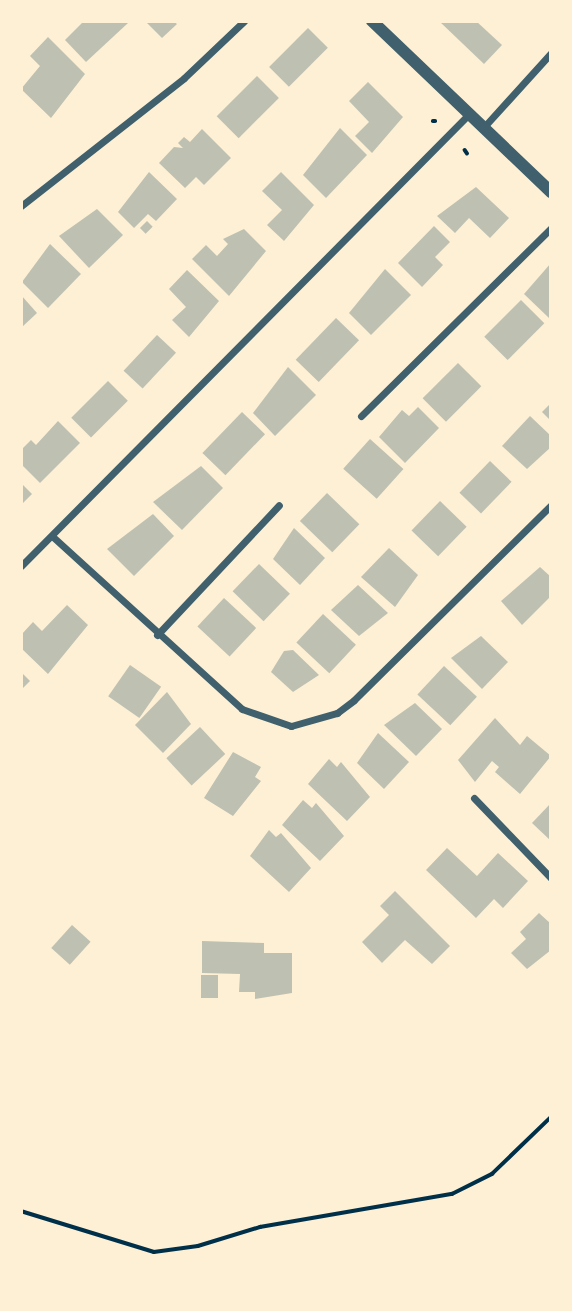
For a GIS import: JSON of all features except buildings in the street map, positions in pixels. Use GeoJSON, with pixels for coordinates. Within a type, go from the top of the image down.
{"type":"FeatureCollection","features":[{"type":"Feature","properties":{"kind":"street"},"geometry":{"type":"LineString","coordinates":[[21,206],[174,87],[244,21]]}},
{"type":"Feature","properties":{"kind":"street"},"geometry":{"type":"LineString","coordinates":[[372,21],[551,191]]}},
{"type":"Feature","properties":{"kind":"street"},"geometry":{"type":"LineString","coordinates":[[483,128],[551,53]]}},
{"type":"Feature","properties":{"kind":"street"},"geometry":{"type":"LineString","coordinates":[[21,566],[469,114]]}},
{"type":"Feature","properties":{"kind":"street"},"geometry":{"type":"LineString","coordinates":[[361,416],[551,228]]}},
{"type":"Feature","properties":{"kind":"street"},"geometry":{"type":"LineString","coordinates":[[157,635],[279,505]]}},
{"type":"Feature","properties":{"kind":"street"},"geometry":{"type":"LineString","coordinates":[[52,536],[157,635],[242,709],[291,726],[337,713],[355,700],[549,510]]}},
{"type":"Feature","properties":{"kind":"street"},"geometry":{"type":"LineString","coordinates":[[474,798],[551,878]]}},
{"type":"Feature","properties":{"kind":"path"},"geometry":{"type":"LineString","coordinates":[[21,1211],[154,1252],[198,1246],[260,1227],[452,1194],[492,1174],[551,1117]]}}]}
